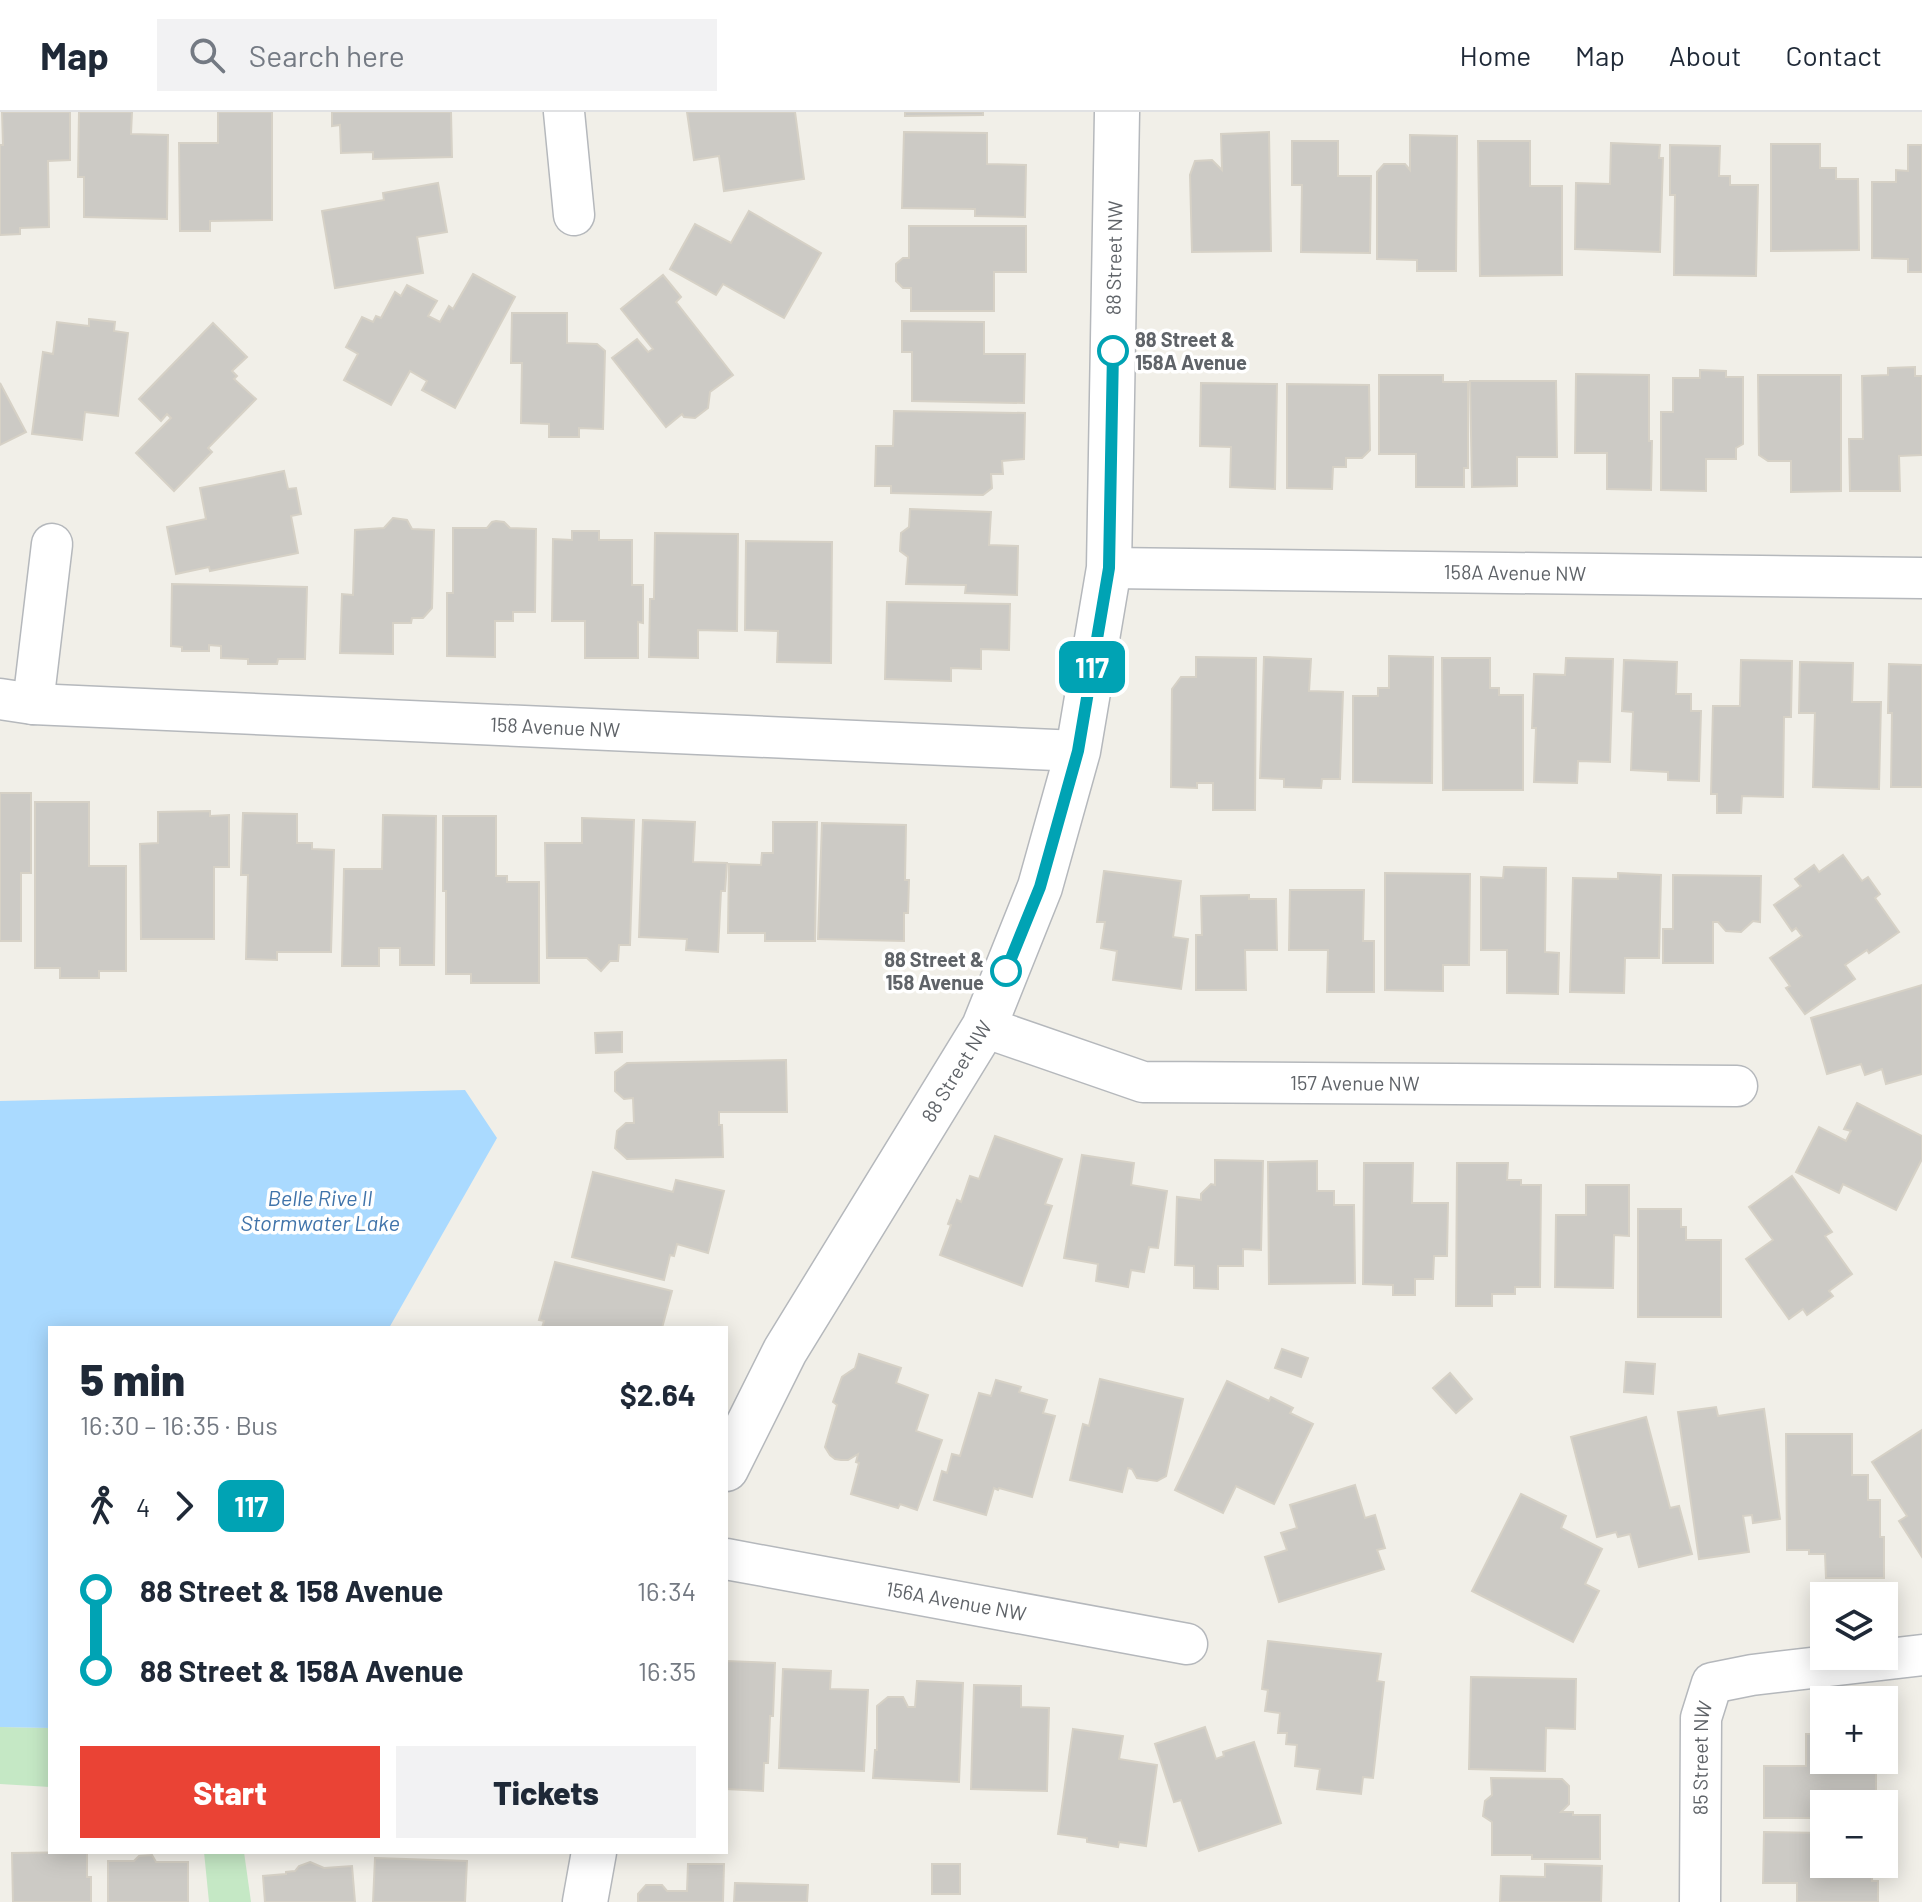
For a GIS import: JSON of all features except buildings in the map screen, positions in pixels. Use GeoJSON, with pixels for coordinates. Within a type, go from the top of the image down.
{"type":"FeatureCollection","features":[{"type":"Feature","properties":{"kind":"street"},"geometry":{"type":"LineString","coordinates":[[564,112],[574,215]]}},
{"type":"Feature","properties":{"kind":"street","name":"88 Street NW"},"geometry":{"type":"LineString","coordinates":[[728,1465],[785,1351],[984,1027],[1040,887],[1078,751],[1109,568],[1117,112]]}},
{"type":"Feature","properties":{"kind":"street","name":"158 Avenue NW"},"geometry":{"type":"LineString","coordinates":[[52,544],[17,702],[1078,751]]}},
{"type":"Feature","properties":{"kind":"street","name":"158A Avenue NW"},"geometry":{"type":"LineString","coordinates":[[1109,568],[1922,578]]}},
{"type":"Feature","properties":{"kind":"street","name":"157 Avenue NW"},"geometry":{"type":"LineString","coordinates":[[984,1027],[1143,1082],[1737,1086]]}},
{"type":"Feature","properties":{"kind":"street","name":"156A Avenue NW"},"geometry":{"type":"LineString","coordinates":[[728,1559],[1187,1644]]}},
{"type":"Feature","properties":{"kind":"street","name":"85 Street NW"},"geometry":{"type":"LineString","coordinates":[[1700,1902],[1701,1718],[1712,1683],[1752,1675],[1922,1655]]}},
{"type":"Feature","properties":{"kind":"street"},"geometry":{"type":"LineString","coordinates":[[585,1902],[594,1854]]}},
{"type":"Feature","properties":{"kind":"green space"},"geometry":{"type":"Polygon","coordinates":[[[0,1727],[48,1728],[48,1787],[0,1784],[0,1727]]]}},
{"type":"Feature","properties":{"kind":"green space"},"geometry":{"type":"Polygon","coordinates":[[[204,1854],[244,1854],[251,1902],[209,1902],[204,1854]]]}},
{"type":"Feature","properties":{"kind":"water","name":"Belle Rive II Stormwater Lake"},"geometry":{"type":"Polygon","coordinates":[[[465,1090],[497,1138],[390,1326],[48,1326],[48,1728],[0,1727],[0,1101],[465,1090]]]}},
{"type":"Feature","properties":{"kind":"bus line","name":"117"},"geometry":{"type":"LineString","coordinates":[[1006,971],[1040,887],[1078,751],[1109,568],[1113,351]]}},
{"type":"Feature","properties":{"kind":"place","name":"88 Street & 158A Avenue"},"geometry":{"type":"Point","coordinates":[1113,351]}},
{"type":"Feature","properties":{"kind":"place","name":"88 Street & 158 Avenue"},"geometry":{"type":"Point","coordinates":[1006,971]}}]}
